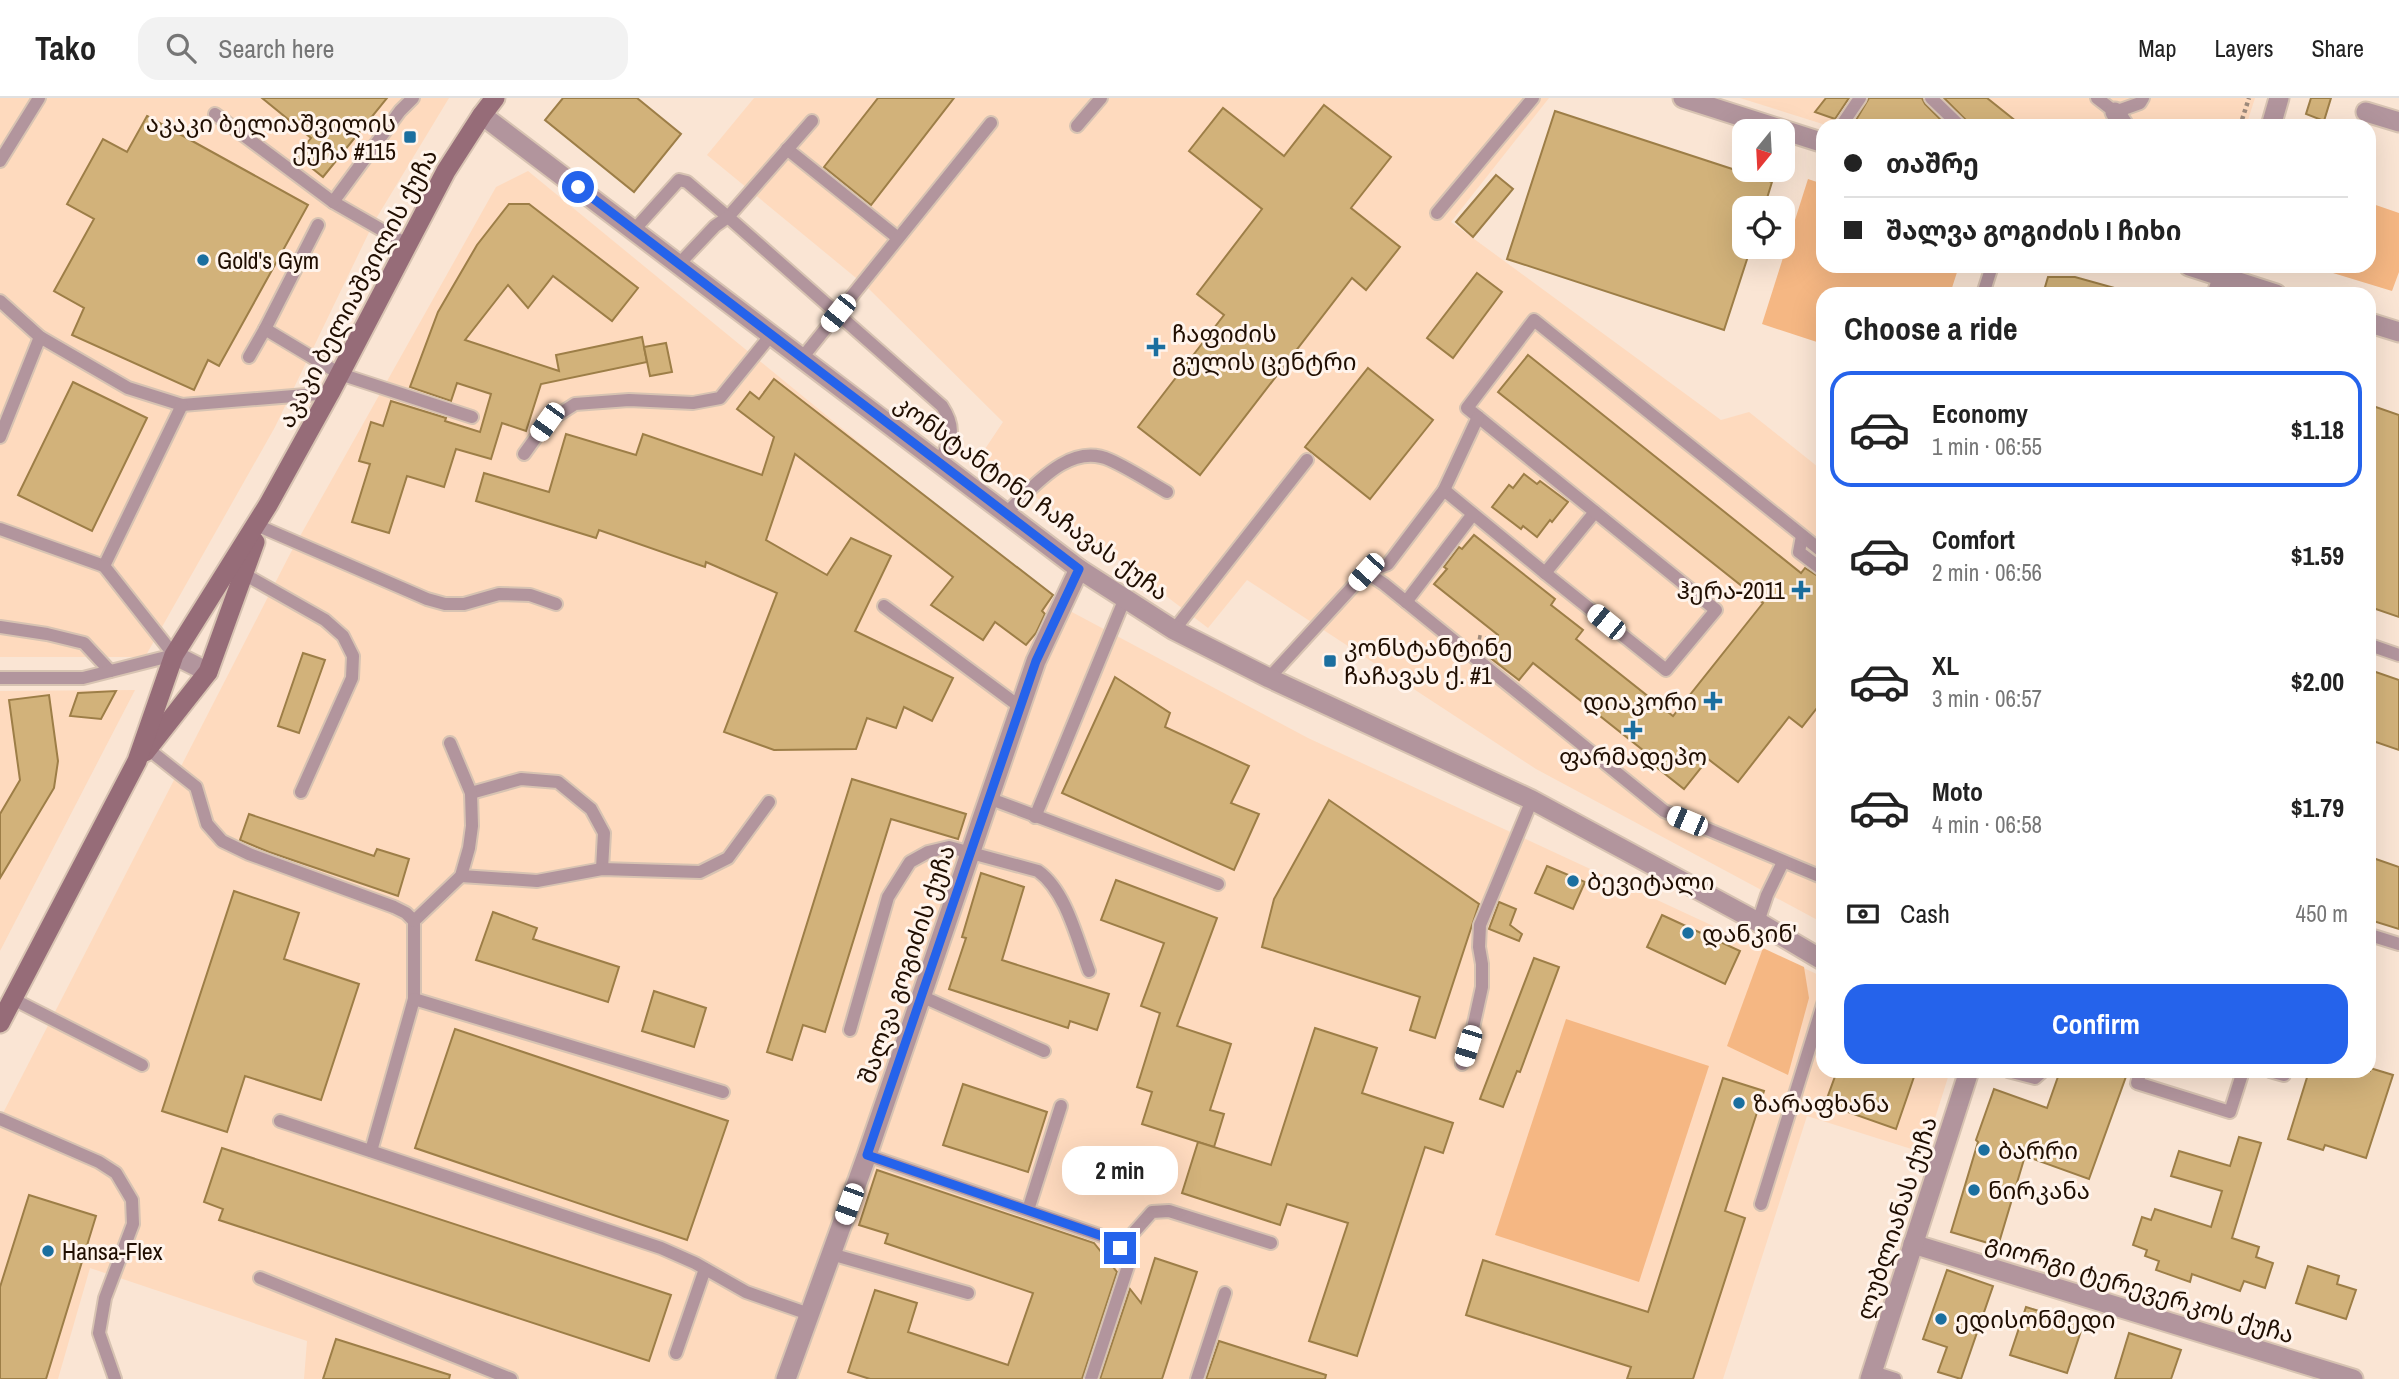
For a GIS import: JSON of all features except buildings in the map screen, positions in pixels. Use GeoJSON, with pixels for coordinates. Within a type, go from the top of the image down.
{"type":"FeatureCollection","features":[{"type":"Feature","properties":{"kind":"main road","name":"აკაკი ბელიაშვილის ქუჩა"},"geometry":{"type":"LineString","coordinates":[[143,755],[174,655],[268,505],[446,171],[487,104]]}},
{"type":"Feature","properties":{"kind":"main road","name":"აკაკი ბელიაშვილის ქუჩა"},"geometry":{"type":"LineString","coordinates":[[0,1023],[143,755],[208,672],[268,505]]}},
{"type":"Feature","properties":{"kind":"street"},"geometry":{"type":"LineString","coordinates":[[1683,98],[1816,140]]}},
{"type":"Feature","properties":{"kind":"street"},"geometry":{"type":"LineString","coordinates":[[2272,119],[2280,98]]}},
{"type":"Feature","properties":{"kind":"street","name":"კონსტანტინე ჩაჩავას ქუჩა"},"geometry":{"type":"LineString","coordinates":[[487,104],[634,230],[771,335],[1079,569],[1174,630],[1269,678],[1532,800],[1816,956]]}},
{"type":"Feature","properties":{"kind":"street"},"geometry":{"type":"LineString","coordinates":[[2366,112],[2399,122]]}},
{"type":"Feature","properties":{"kind":"street"},"geometry":{"type":"LineString","coordinates":[[2220,276],[2254,287]]}},
{"type":"Feature","properties":{"kind":"street"},"geometry":{"type":"LineString","coordinates":[[2376,325],[2399,332]]}},
{"type":"Feature","properties":{"kind":"street","name":"შალვა გოგიძის ქუჩა"},"geometry":{"type":"LineString","coordinates":[[786,1379],[867,1155],[1036,661],[1079,569]]}},
{"type":"Feature","properties":{"kind":"street"},"geometry":{"type":"LineString","coordinates":[[174,655],[208,672]]}},
{"type":"Feature","properties":{"kind":"street","name":"ლუბლიანას ქუჩა"},"geometry":{"type":"LineString","coordinates":[[1872,1375],[1967,1078]]}},
{"type":"Feature","properties":{"kind":"street","name":"გიორგი ტერევერკოს ქუჩა"},"geometry":{"type":"LineString","coordinates":[[1913,1244],[2353,1379]]}},
{"type":"Feature","properties":{"kind":"lane"},"geometry":{"type":"LineString","coordinates":[[0,161],[40,98]]}},
{"type":"Feature","properties":{"kind":"lane"},"geometry":{"type":"LineString","coordinates":[[332,202],[412,98]]}},
{"type":"Feature","properties":{"kind":"lane"},"geometry":{"type":"LineString","coordinates":[[1077,126],[1101,98]]}},
{"type":"Feature","properties":{"kind":"lane"},"geometry":{"type":"LineString","coordinates":[[1437,213],[1533,98]]}},
{"type":"Feature","properties":{"kind":"lane"},"geometry":{"type":"LineString","coordinates":[[1846,119],[1860,98]]}},
{"type":"Feature","properties":{"kind":"lane"},"geometry":{"type":"LineString","coordinates":[[1930,98],[1953,119]]}},
{"type":"Feature","properties":{"kind":"lane"},"geometry":{"type":"LineString","coordinates":[[2097,98],[2120,119],[2143,98]]}},
{"type":"Feature","properties":{"kind":"lane"},"geometry":{"type":"LineString","coordinates":[[215,114],[332,202],[408,245]]}},
{"type":"Feature","properties":{"kind":"lane"},"geometry":{"type":"LineString","coordinates":[[679,264],[715,226],[728,217],[811,121]]}},
{"type":"Feature","properties":{"kind":"lane"},"geometry":{"type":"LineString","coordinates":[[802,358],[991,123]]}},
{"type":"Feature","properties":{"kind":"lane"},"geometry":{"type":"LineString","coordinates":[[787,149],[898,238]]}},
{"type":"Feature","properties":{"kind":"lane"},"geometry":{"type":"LineString","coordinates":[[634,230],[679,180],[687,183],[942,406],[951,419],[951,439],[939,461]]}},
{"type":"Feature","properties":{"kind":"lane"},"geometry":{"type":"LineString","coordinates":[[248,357],[318,225]]}},
{"type":"Feature","properties":{"kind":"lane"},"geometry":{"type":"LineString","coordinates":[[0,301],[40,337],[128,387],[182,405],[330,393]]}},
{"type":"Feature","properties":{"kind":"lane"},"geometry":{"type":"LineString","coordinates":[[1444,490],[1666,670],[1716,610],[1467,408],[1534,320],[1816,547]]}},
{"type":"Feature","properties":{"kind":"lane"},"geometry":{"type":"LineString","coordinates":[[265,329],[340,374],[472,417]]}},
{"type":"Feature","properties":{"kind":"lane"},"geometry":{"type":"LineString","coordinates":[[524,454],[547,422],[575,404],[629,400],[693,403],[720,397],[771,335]]}},
{"type":"Feature","properties":{"kind":"lane"},"geometry":{"type":"LineString","coordinates":[[0,438],[40,337]]}},
{"type":"Feature","properties":{"kind":"lane"},"geometry":{"type":"LineString","coordinates":[[104,566],[182,405]]}},
{"type":"Feature","properties":{"kind":"lane"},"geometry":{"type":"LineString","coordinates":[[1269,678],[1366,572],[1388,564],[1444,490],[1478,417]]}},
{"type":"Feature","properties":{"kind":"lane"},"geometry":{"type":"LineString","coordinates":[[1006,513],[1058,466],[1071,459],[1092,455],[1109,459],[1167,492]]}},
{"type":"Feature","properties":{"kind":"lane"},"geometry":{"type":"LineString","coordinates":[[1174,630],[1307,460]]}},
{"type":"Feature","properties":{"kind":"lane"},"geometry":{"type":"LineString","coordinates":[[1545,573],[1595,512]]}},
{"type":"Feature","properties":{"kind":"lane"},"geometry":{"type":"LineString","coordinates":[[1406,602],[1473,514]]}},
{"type":"Feature","properties":{"kind":"lane"},"geometry":{"type":"LineString","coordinates":[[261,527],[427,599],[445,604],[464,604],[499,594],[530,595],[556,604]]}},
{"type":"Feature","properties":{"kind":"lane"},"geometry":{"type":"LineString","coordinates":[[0,529],[104,566],[174,655],[83,678],[0,678]]}},
{"type":"Feature","properties":{"kind":"lane"},"geometry":{"type":"LineString","coordinates":[[1802,536],[1800,552],[1816,565]]}},
{"type":"Feature","properties":{"kind":"lane"},"geometry":{"type":"LineString","coordinates":[[1366,572],[1664,811],[1816,875]]}},
{"type":"Feature","properties":{"kind":"lane"},"geometry":{"type":"LineString","coordinates":[[244,574],[325,620],[342,636],[354,656],[352,678],[301,792]]}},
{"type":"Feature","properties":{"kind":"lane"},"geometry":{"type":"LineString","coordinates":[[1035,817],[1125,598]]}},
{"type":"Feature","properties":{"kind":"lane"},"geometry":{"type":"LineString","coordinates":[[884,606],[1020,706]]}},
{"type":"Feature","properties":{"kind":"lane"},"geometry":{"type":"LineString","coordinates":[[0,627],[84,643],[110,671]]}},
{"type":"Feature","properties":{"kind":"lane"},"geometry":{"type":"LineString","coordinates":[[2376,647],[2399,655]]}},
{"type":"Feature","properties":{"kind":"lane"},"geometry":{"type":"LineString","coordinates":[[414,921],[461,876],[472,826],[471,793],[450,743]]}},
{"type":"Feature","properties":{"kind":"lane"},"geometry":{"type":"LineString","coordinates":[[143,755],[196,787],[207,824],[222,841],[249,854],[394,907],[414,921],[414,999],[371,1151]]}},
{"type":"Feature","properties":{"kind":"lane"},"geometry":{"type":"LineString","coordinates":[[471,793],[521,779],[558,782],[591,808],[604,833],[602,869]]}},
{"type":"Feature","properties":{"kind":"lane"},"geometry":{"type":"LineString","coordinates":[[988,798],[1218,884]]}},
{"type":"Feature","properties":{"kind":"lane"},"geometry":{"type":"LineString","coordinates":[[1462,1064],[1482,987],[1480,925],[1532,800]]}},
{"type":"Feature","properties":{"kind":"lane"},"geometry":{"type":"LineString","coordinates":[[461,876],[537,881],[602,869],[701,872],[728,858],[769,802]]}},
{"type":"Feature","properties":{"kind":"lane"},"geometry":{"type":"LineString","coordinates":[[850,1030],[888,897],[910,862],[928,852],[948,847],[1038,871],[1049,879],[1059,893],[1089,971]]}},
{"type":"Feature","properties":{"kind":"lane"},"geometry":{"type":"LineString","coordinates":[[1758,922],[1783,862]]}},
{"type":"Feature","properties":{"kind":"lane"},"geometry":{"type":"LineString","coordinates":[[2376,937],[2399,944]]}},
{"type":"Feature","properties":{"kind":"lane"},"geometry":{"type":"LineString","coordinates":[[921,996],[1044,1051]]}},
{"type":"Feature","properties":{"kind":"lane"},"geometry":{"type":"LineString","coordinates":[[13,999],[142,1065]]}},
{"type":"Feature","properties":{"kind":"lane"},"geometry":{"type":"LineString","coordinates":[[414,999],[723,1092]]}},
{"type":"Feature","properties":{"kind":"lane"},"geometry":{"type":"LineString","coordinates":[[1761,1204],[1816,1027]]}},
{"type":"Feature","properties":{"kind":"lane"},"geometry":{"type":"LineString","coordinates":[[2139,1078],[2137,1083],[2230,1112],[2241,1078]]}},
{"type":"Feature","properties":{"kind":"lane"},"geometry":{"type":"LineString","coordinates":[[1028,1210],[1061,1106]]}},
{"type":"Feature","properties":{"kind":"lane"},"geometry":{"type":"LineString","coordinates":[[0,1119],[99,1162],[117,1173],[132,1200],[133,1224],[105,1298],[99,1333],[115,1379]]}},
{"type":"Feature","properties":{"kind":"lane"},"geometry":{"type":"LineString","coordinates":[[280,1121],[661,1248],[746,1292],[809,1314]]}},
{"type":"Feature","properties":{"kind":"lane"},"geometry":{"type":"LineString","coordinates":[[867,1155],[1105,1237],[1131,1257],[1091,1379]]}},
{"type":"Feature","properties":{"kind":"lane"},"geometry":{"type":"LineString","coordinates":[[1120,1248],[1152,1212],[1169,1210],[1271,1242]]}},
{"type":"Feature","properties":{"kind":"lane"},"geometry":{"type":"LineString","coordinates":[[831,1254],[968,1293]]}},
{"type":"Feature","properties":{"kind":"lane"},"geometry":{"type":"LineString","coordinates":[[676,1353],[705,1269]]}},
{"type":"Feature","properties":{"kind":"lane"},"geometry":{"type":"LineString","coordinates":[[260,1278],[511,1379]]}},
{"type":"Feature","properties":{"kind":"lane"},"geometry":{"type":"LineString","coordinates":[[1197,1379],[1225,1293]]}},
{"type":"Feature","properties":{"kind":"lane"},"geometry":{"type":"LineString","coordinates":[[1872,1375],[1895,1379]]}},
{"type":"Feature","properties":{"kind":"path"},"geometry":{"type":"LineString","coordinates":[[2242,119],[2249,98]]}},
{"type":"Feature","properties":{"kind":"shaded area"},"geometry":{"type":"Polygon","coordinates":[[[0,98],[449,98],[374,222],[275,427],[145,657],[0,657],[0,98]]]}},
{"type":"Feature","properties":{"kind":"shaded area"},"geometry":{"type":"Polygon","coordinates":[[[754,98],[1549,98],[1451,222],[1721,420],[1749,412],[1816,465],[1816,919],[1536,769],[1247,580],[1208,628],[981,455],[1003,422],[867,287],[707,155],[754,98]]]}},
{"type":"Feature","properties":{"kind":"shaded area"},"geometry":{"type":"Polygon","coordinates":[[[1740,98],[2255,98],[2248,119],[1816,119],[1816,122],[1740,98]]]}},
{"type":"Feature","properties":{"kind":"shaded area"},"geometry":{"type":"Polygon","coordinates":[[[528,171],[1055,603],[1308,738],[1816,974],[1816,1078],[1948,1078],[1924,1153],[1807,1116],[1723,1379],[304,1379],[307,1341],[90,1268],[58,1379],[0,1379],[0,1119],[290,554],[496,187],[528,171]]]}},
{"type":"Feature","properties":{"kind":"shaded area"},"geometry":{"type":"Polygon","coordinates":[[[1808,179],[1816,182],[1816,273],[1957,273],[1952,287],[1816,287],[1816,342],[1762,324],[1783,259],[1795,259],[1795,220],[1808,179]]]}},
{"type":"Feature","properties":{"kind":"shaded area"},"geometry":{"type":"Polygon","coordinates":[[[2376,205],[2399,213],[2399,272],[2392,291],[2333,273],[2376,273],[2376,205]]]}},
{"type":"Feature","properties":{"kind":"shaded area"},"geometry":{"type":"Polygon","coordinates":[[[135,690],[0,951],[0,691],[135,690]]]}},
{"type":"Feature","properties":{"kind":"shaded area"},"geometry":{"type":"Polygon","coordinates":[[[1763,948],[1804,967],[1809,998],[1788,1075],[1727,1046],[1763,948]]]}},
{"type":"Feature","properties":{"kind":"shaded area"},"geometry":{"type":"Polygon","coordinates":[[[1566,1019],[1709,1066],[1639,1282],[1495,1235],[1566,1019]]]}},
{"type":"Feature","properties":{"kind":"place","name":"აკაკი ბელიაშვილის ქუჩა #115"},"geometry":{"type":"Point","coordinates":[410,137]}},
{"type":"Feature","properties":{"kind":"place","name":"Gold's Gym"},"geometry":{"type":"Point","coordinates":[203,260]}},
{"type":"Feature","properties":{"kind":"place","name":"ჩაფიძის გულის ცენტრი"},"geometry":{"type":"Point","coordinates":[1156,347]}},
{"type":"Feature","properties":{"kind":"place","name":"ჰერა-2011"},"geometry":{"type":"Point","coordinates":[1801,590]}},
{"type":"Feature","properties":{"kind":"place","name":"კონსტანტინე ჩაჩავას ქ. #1"},"geometry":{"type":"Point","coordinates":[1330,661]}},
{"type":"Feature","properties":{"kind":"place","name":"დიაკორი"},"geometry":{"type":"Point","coordinates":[1713,701]}},
{"type":"Feature","properties":{"kind":"place","name":"ფარმადეპო"},"geometry":{"type":"Point","coordinates":[1633,730]}},
{"type":"Feature","properties":{"kind":"place","name":"ბევიტალი"},"geometry":{"type":"Point","coordinates":[1573,881]}},
{"type":"Feature","properties":{"kind":"place","name":"დანკინ'"},"geometry":{"type":"Point","coordinates":[1688,933]}},
{"type":"Feature","properties":{"kind":"place","name":"ზარაფხანა"},"geometry":{"type":"Point","coordinates":[1739,1103]}},
{"type":"Feature","properties":{"kind":"place","name":"ბარრი"},"geometry":{"type":"Point","coordinates":[1984,1150]}},
{"type":"Feature","properties":{"kind":"place","name":"ნირკანა"},"geometry":{"type":"Point","coordinates":[1974,1190]}},
{"type":"Feature","properties":{"kind":"place","name":"Hansa-Flex"},"geometry":{"type":"Point","coordinates":[48,1251]}},
{"type":"Feature","properties":{"kind":"place","name":"ედისონმედი"},"geometry":{"type":"Point","coordinates":[1941,1319]}},
{"type":"Feature","properties":{"kind":"route"},"geometry":{"type":"LineString","coordinates":[[578,187],[1079,569],[1036,661],[867,1155],[1105,1237],[1120,1248]]}}]}
